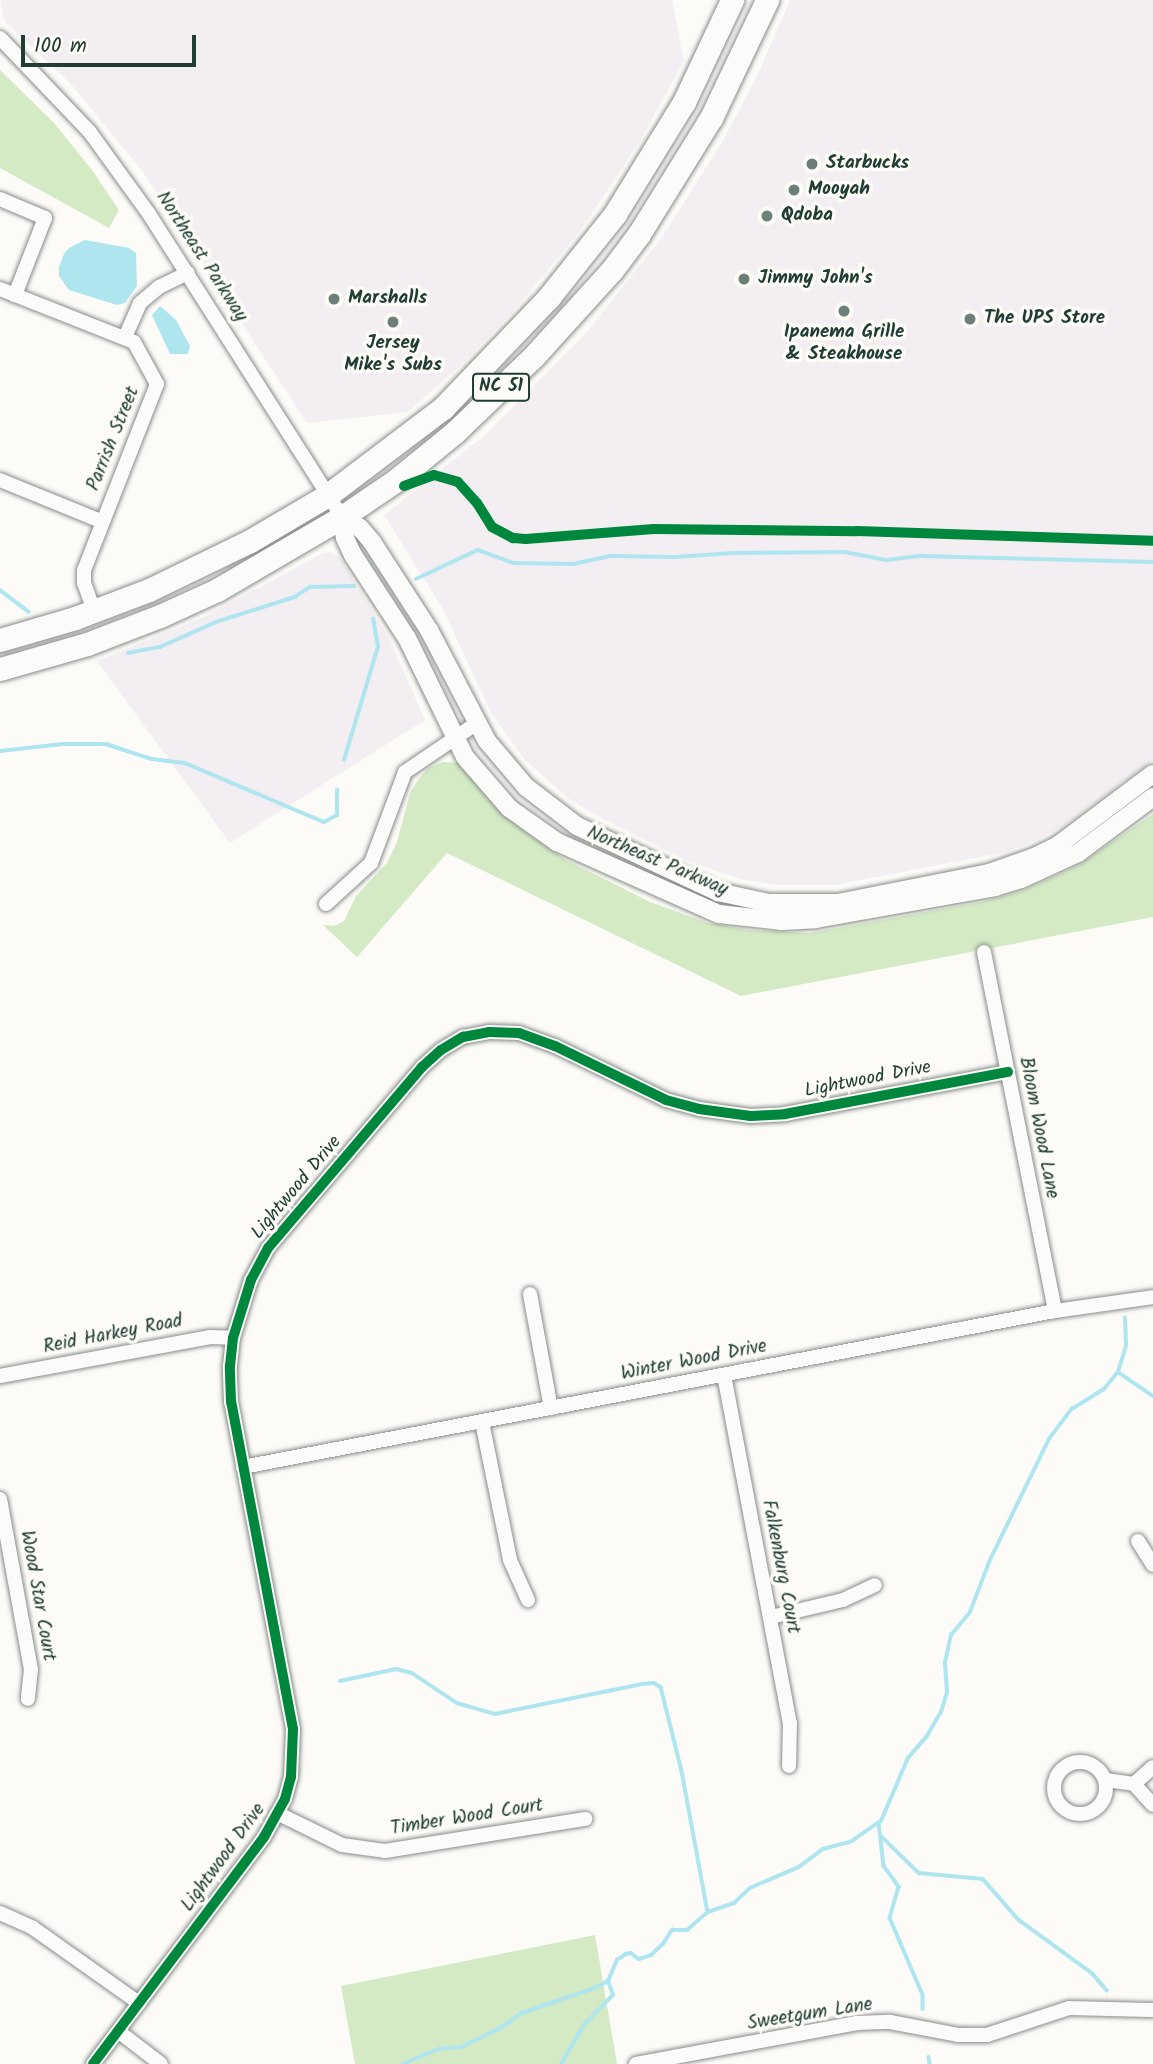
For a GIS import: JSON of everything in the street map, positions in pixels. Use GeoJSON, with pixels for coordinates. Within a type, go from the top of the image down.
{"type":"FeatureCollection","features":[{"type":"Feature","properties":{"kind":"main road","name":"NC 51"},"geometry":{"type":"LineString","coordinates":[[0,640],[94,611],[202,566],[328,495],[443,408],[540,307],[608,223],[651,159],[709,54],[732,0]]}},
{"type":"Feature","properties":{"kind":"main road","name":"NC 51"},"geometry":{"type":"LineString","coordinates":[[0,669],[87,644],[160,617],[262,566],[342,517],[422,460],[504,384],[612,270],[639,234],[711,118],[767,0]]}},
{"type":"Feature","properties":{"kind":"main road"},"geometry":{"type":"LineString","coordinates":[[639,234],[631,223],[633,214],[680,138],[702,91],[709,54]]}},
{"type":"Feature","properties":{"kind":"main road"},"geometry":{"type":"LineString","coordinates":[[504,384],[522,351],[611,242],[612,233],[608,223]]}},
{"type":"Feature","properties":{"kind":"street","name":"Northeast Parkway"},"geometry":{"type":"LineString","coordinates":[[0,38],[89,131],[188,272],[342,517],[345,538],[353,555],[407,638],[465,757],[509,808],[557,842],[689,903],[719,914],[749,918],[816,919],[995,887],[1021,879],[1078,853],[1153,797]]}},
{"type":"Feature","properties":{"kind":"street"},"geometry":{"type":"LineString","coordinates":[[0,199],[45,218],[15,295]]}},
{"type":"Feature","properties":{"kind":"street"},"geometry":{"type":"LineString","coordinates":[[0,289],[125,337],[140,303],[159,287],[188,272]]}},
{"type":"Feature","properties":{"kind":"street","name":"Parrish Street"},"geometry":{"type":"LineString","coordinates":[[94,611],[84,583],[83,570],[157,384],[134,342],[125,337]]}},
{"type":"Feature","properties":{"kind":"street"},"geometry":{"type":"LineString","coordinates":[[0,480],[101,521]]}},
{"type":"Feature","properties":{"kind":"street","name":"Northeast Parkway"},"geometry":{"type":"LineString","coordinates":[[342,517],[360,528],[372,542],[409,597],[477,723],[509,769],[526,787],[577,826],[718,892],[779,904],[838,903],[989,873],[1057,846],[1153,774]]}},
{"type":"Feature","properties":{"kind":"street"},"geometry":{"type":"LineString","coordinates":[[326,904],[371,863],[405,772],[454,736],[477,723]]}},
{"type":"Feature","properties":{"kind":"street","name":"Bloom Wood Lane"},"geometry":{"type":"LineString","coordinates":[[984,952],[1055,1311]]}},
{"type":"Feature","properties":{"kind":"street","name":"Lightwood Drive"},"geometry":{"type":"LineString","coordinates":[[93,2064],[279,1814],[291,1777],[293,1729],[243,1468],[230,1385],[233,1338],[251,1280],[274,1240],[422,1068],[441,1050],[463,1037],[489,1032],[519,1033],[555,1046],[666,1100],[699,1110],[751,1116],[785,1114],[1007,1072]]}},
{"type":"Feature","properties":{"kind":"street"},"geometry":{"type":"LineString","coordinates":[[530,1294],[551,1408]]}},
{"type":"Feature","properties":{"kind":"street","name":"Winter Wood Drive"},"geometry":{"type":"LineString","coordinates":[[243,1468],[1055,1311],[1153,1297]]}},
{"type":"Feature","properties":{"kind":"street","name":"Reid Harkey Road"},"geometry":{"type":"LineString","coordinates":[[0,1376],[210,1336],[233,1338]]}},
{"type":"Feature","properties":{"kind":"street","name":"Falkenburg Court"},"geometry":{"type":"LineString","coordinates":[[724,1375],[790,1723],[789,1766]]}},
{"type":"Feature","properties":{"kind":"street"},"geometry":{"type":"LineString","coordinates":[[482,1422],[510,1560],[528,1600]]}},
{"type":"Feature","properties":{"kind":"street","name":"Wood Star Court"},"geometry":{"type":"LineString","coordinates":[[0,1499],[31,1669],[28,1699]]}},
{"type":"Feature","properties":{"kind":"street"},"geometry":{"type":"LineString","coordinates":[[1138,1541],[1153,1565]]}},
{"type":"Feature","properties":{"kind":"street"},"geometry":{"type":"LineString","coordinates":[[771,1617],[843,1600],[874,1585]]}},
{"type":"Feature","properties":{"kind":"street"},"geometry":{"type":"LineString","coordinates":[[1134,1784],[1153,1767]]}},
{"type":"Feature","properties":{"kind":"street"},"geometry":{"type":"LineString","coordinates":[[1106,1780],[1134,1784],[1153,1805]]}},
{"type":"Feature","properties":{"kind":"street","name":"Timber Wood Court"},"geometry":{"type":"LineString","coordinates":[[279,1814],[335,1842],[385,1851],[585,1819]]}},
{"type":"Feature","properties":{"kind":"street"},"geometry":{"type":"LineString","coordinates":[[0,1913],[33,1928],[139,2003]]}},
{"type":"Feature","properties":{"kind":"street","name":"Sweetgum Lane"},"geometry":{"type":"LineString","coordinates":[[636,2064],[858,2023],[891,2022],[958,2035],[987,2035],[1069,2008],[1153,2010]]}},
{"type":"Feature","properties":{"kind":"street"},"geometry":{"type":"LineString","coordinates":[[118,2031],[161,2064]]}},
{"type":"Feature","properties":{"kind":"shaded area"},"geometry":{"type":"Polygon","coordinates":[[[0,0],[672,0],[684,61],[640,141],[581,230],[512,313],[462,364],[408,412],[307,423],[143,172],[70,83],[5,22],[0,0]]]}},
{"type":"Feature","properties":{"kind":"shaded area"},"geometry":{"type":"Polygon","coordinates":[[[790,0],[1153,0],[1153,760],[1071,821],[1039,839],[1006,852],[835,885],[777,885],[740,879],[685,860],[569,799],[525,760],[491,713],[444,611],[384,515],[485,435],[586,333],[663,236],[724,139],[759,72],[790,0]]]}},
{"type":"Feature","properties":{"kind":"shaded area"},"geometry":{"type":"Polygon","coordinates":[[[332,552],[340,558],[389,638],[425,720],[230,843],[97,661],[206,616],[323,553],[332,552]]]}},
{"type":"Feature","properties":{"kind":"green space"},"geometry":{"type":"Polygon","coordinates":[[[0,70],[54,123],[92,170],[119,210],[109,228],[0,168],[0,70]]]}},
{"type":"Feature","properties":{"kind":"green space"},"geometry":{"type":"Polygon","coordinates":[[[443,762],[459,763],[493,804],[528,834],[566,860],[650,902],[708,923],[749,930],[810,933],[982,902],[1022,891],[1079,865],[1153,814],[1153,917],[741,996],[447,853],[357,957],[323,925],[334,926],[344,921],[356,896],[387,863],[397,842],[410,793],[428,768],[443,762]]]}},
{"type":"Feature","properties":{"kind":"green space"},"geometry":{"type":"Polygon","coordinates":[[[595,1935],[617,2064],[355,2064],[341,1986],[595,1935]]]}},
{"type":"Feature","properties":{"kind":"water"},"geometry":{"type":"Polygon","coordinates":[[[85,240],[129,248],[136,253],[137,286],[125,303],[117,305],[69,290],[59,276],[64,254],[69,248],[85,240]]]}},
{"type":"Feature","properties":{"kind":"water"},"geometry":{"type":"Polygon","coordinates":[[[160,306],[176,320],[190,346],[188,354],[170,354],[152,315],[160,306]]]}},
{"type":"Feature","properties":{"kind":"waterway"},"geometry":{"type":"LineString","coordinates":[[416,579],[478,550],[514,563],[573,564],[611,556],[845,552],[886,560],[921,556],[1153,562]]}},
{"type":"Feature","properties":{"kind":"waterway"},"geometry":{"type":"LineString","coordinates":[[128,653],[160,647],[219,621],[295,597],[310,587],[354,586]]}},
{"type":"Feature","properties":{"kind":"waterway"},"geometry":{"type":"LineString","coordinates":[[0,590],[29,612]]}},
{"type":"Feature","properties":{"kind":"waterway"},"geometry":{"type":"LineString","coordinates":[[344,760],[378,647],[373,619]]}},
{"type":"Feature","properties":{"kind":"waterway"},"geometry":{"type":"LineString","coordinates":[[0,751],[63,744],[106,744],[152,759],[185,763],[324,822],[337,815],[337,790]]}},
{"type":"Feature","properties":{"kind":"waterway"},"geometry":{"type":"LineString","coordinates":[[403,2064],[439,2049],[461,2047],[501,2028],[522,2013],[595,1988],[608,1981],[617,1960],[626,1954],[631,1953],[639,1959],[651,1955],[663,1944],[672,1930],[687,1930],[708,1912],[734,1903],[750,1888],[799,1867],[823,1849],[852,1841],[881,1821],[908,1758],[927,1736],[941,1712],[947,1692],[945,1663],[951,1635],[970,1612],[990,1560],[1049,1439],[1072,1409],[1104,1389],[1118,1372],[1126,1345],[1125,1318]]}},
{"type":"Feature","properties":{"kind":"waterway"},"geometry":{"type":"LineString","coordinates":[[1118,1372],[1153,1396]]}},
{"type":"Feature","properties":{"kind":"waterway"},"geometry":{"type":"LineString","coordinates":[[340,1681],[396,1669],[412,1673],[457,1703],[495,1714],[642,1684],[654,1683],[661,1687],[682,1771],[708,1912]]}},
{"type":"Feature","properties":{"kind":"waterway"},"geometry":{"type":"LineString","coordinates":[[879,1823],[884,1866],[899,1887],[890,1918],[923,1995],[923,2009]]}},
{"type":"Feature","properties":{"kind":"waterway"},"geometry":{"type":"LineString","coordinates":[[881,1836],[919,1873],[983,1879],[1019,1920],[1092,1973],[1107,1990]]}},
{"type":"Feature","properties":{"kind":"waterway"},"geometry":{"type":"LineString","coordinates":[[561,2064],[584,2025],[613,1995],[608,1981]]}},
{"type":"Feature","properties":{"kind":"waterway"},"geometry":{"type":"LineString","coordinates":[[929,2057],[930,2064]]}},
{"type":"Feature","properties":{"kind":"cycle path"},"geometry":{"type":"LineString","coordinates":[[404,486],[434,475],[458,482],[477,503],[492,527],[513,538],[526,539],[654,529],[857,531],[1153,541]]}},
{"type":"Feature","properties":{"kind":"cycle path"},"geometry":{"type":"LineString","coordinates":[[93,2064],[264,1837],[285,1799],[291,1777],[293,1729],[231,1402],[230,1366],[233,1338],[251,1280],[268,1248],[422,1067],[441,1050],[463,1037],[489,1032],[519,1033],[555,1046],[666,1100],[699,1109],[751,1116],[785,1114],[1008,1072]]}},
{"type":"Feature","properties":{"kind":"place","name":"Starbucks"},"geometry":{"type":"Point","coordinates":[812,164]}},
{"type":"Feature","properties":{"kind":"place","name":"Mooyah"},"geometry":{"type":"Point","coordinates":[794,190]}},
{"type":"Feature","properties":{"kind":"place","name":"Qdoba"},"geometry":{"type":"Point","coordinates":[767,216]}},
{"type":"Feature","properties":{"kind":"place","name":"Jimmy John's"},"geometry":{"type":"Point","coordinates":[744,279]}},
{"type":"Feature","properties":{"kind":"place","name":"Marshalls"},"geometry":{"type":"Point","coordinates":[334,299]}},
{"type":"Feature","properties":{"kind":"place","name":"Ipanema Grille & Steakhouse"},"geometry":{"type":"Point","coordinates":[844,311]}},
{"type":"Feature","properties":{"kind":"place","name":"The UPS Store"},"geometry":{"type":"Point","coordinates":[970,319]}},
{"type":"Feature","properties":{"kind":"place","name":"Jersey Mike's Subs"},"geometry":{"type":"Point","coordinates":[393,322]}}]}
